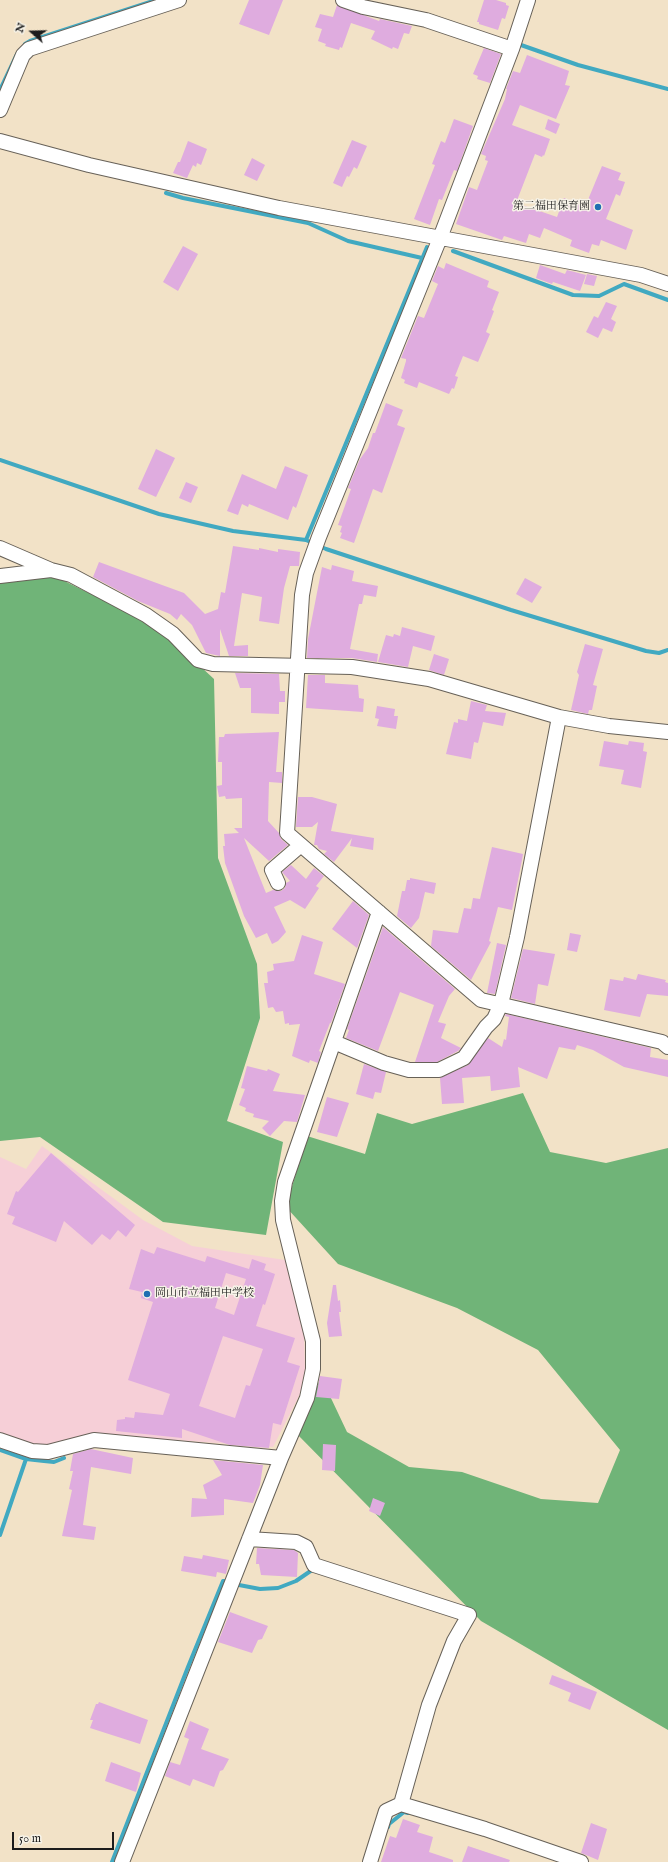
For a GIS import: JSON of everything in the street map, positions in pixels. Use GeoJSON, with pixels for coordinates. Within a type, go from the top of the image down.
{"type":"FeatureCollection","features":[{"type":"Feature","properties":{"kind":"street"},"geometry":{"type":"LineString","coordinates":[[0,110],[23,55],[29,49],[179,0]]}},
{"type":"Feature","properties":{"kind":"street"},"geometry":{"type":"LineString","coordinates":[[343,0],[364,7],[426,20],[512,49]]}},
{"type":"Feature","properties":{"kind":"street"},"geometry":{"type":"LineString","coordinates":[[528,0],[512,49],[440,238],[306,573],[302,596],[297,664],[287,832],[481,1000],[662,1042],[668,1047]]}},
{"type":"Feature","properties":{"kind":"street"},"geometry":{"type":"LineString","coordinates":[[0,141],[89,165],[279,208],[641,275],[668,284]]}},
{"type":"Feature","properties":{"kind":"street"},"geometry":{"type":"LineString","coordinates":[[0,548],[51,570],[71,575],[146,615],[173,634],[198,660],[213,664],[297,664],[352,667],[429,679],[559,717],[609,726],[668,732]]}},
{"type":"Feature","properties":{"kind":"street"},"geometry":{"type":"LineString","coordinates":[[0,576],[51,570]]}},
{"type":"Feature","properties":{"kind":"street"},"geometry":{"type":"LineString","coordinates":[[334,1042],[384,1062],[409,1070],[439,1070],[464,1058],[486,1027],[494,1019],[501,1004],[517,937],[559,717]]}},
{"type":"Feature","properties":{"kind":"street"},"geometry":{"type":"LineString","coordinates":[[278,883],[272,870],[301,845]]}},
{"type":"Feature","properties":{"kind":"street"},"geometry":{"type":"LineString","coordinates":[[122,1862],[281,1458],[307,1398],[313,1369],[313,1341],[283,1220],[282,1201],[285,1182],[379,912]]}},
{"type":"Feature","properties":{"kind":"street"},"geometry":{"type":"LineString","coordinates":[[0,1440],[32,1451],[48,1452],[94,1440],[281,1458]]}},
{"type":"Feature","properties":{"kind":"street"},"geometry":{"type":"LineString","coordinates":[[249,1540],[296,1542],[306,1547],[314,1565],[469,1615],[454,1641],[429,1705],[401,1804]]}},
{"type":"Feature","properties":{"kind":"street"},"geometry":{"type":"LineString","coordinates":[[370,1862],[386,1811],[401,1804],[485,1829],[581,1862]]}},
{"type":"Feature","properties":{"kind":"shaded area","name":"岡山市立福田中学校"},"geometry":{"type":"Polygon","coordinates":[[[42,1146],[143,1220],[192,1246],[285,1260],[304,1327],[305,1371],[300,1394],[273,1447],[91,1434],[50,1448],[0,1436],[0,1157],[26,1169],[42,1146]]]}},
{"type":"Feature","properties":{"kind":"green space"},"geometry":{"type":"Polygon","coordinates":[[[50,574],[158,627],[214,679],[218,858],[257,964],[260,1018],[227,1121],[283,1142],[266,1235],[163,1222],[40,1137],[0,1141],[0,581],[50,574]]]}},
{"type":"Feature","properties":{"kind":"green space"},"geometry":{"type":"Polygon","coordinates":[[[523,1093],[550,1152],[606,1163],[668,1148],[668,1730],[481,1621],[297,1434],[321,1377],[347,1432],[409,1467],[462,1472],[541,1499],[598,1503],[620,1450],[538,1350],[457,1308],[338,1264],[286,1207],[307,1136],[365,1154],[377,1113],[412,1124],[523,1093]]]}},
{"type":"Feature","properties":{"kind":"building"},"geometry":{"type":"Polygon","coordinates":[[[249,0],[283,0],[269,35],[239,24],[249,0]]]}},
{"type":"Feature","properties":{"kind":"building"},"geometry":{"type":"Polygon","coordinates":[[[484,0],[496,0],[506,3],[506,5],[509,6],[505,19],[502,18],[498,30],[477,22],[484,0]]]}},
{"type":"Feature","properties":{"kind":"building"},"geometry":{"type":"Polygon","coordinates":[[[337,5],[379,21],[380,19],[412,26],[409,34],[404,33],[398,49],[393,47],[392,49],[371,39],[375,31],[351,23],[342,48],[340,47],[339,50],[325,46],[326,44],[318,41],[322,29],[315,27],[320,14],[333,17],[337,5]]]}},
{"type":"Feature","properties":{"kind":"building"},"geometry":{"type":"Polygon","coordinates":[[[484,48],[501,54],[490,83],[477,79],[478,76],[473,74],[484,48]]]}},
{"type":"Feature","properties":{"kind":"building"},"geometry":{"type":"Polygon","coordinates":[[[527,55],[569,71],[565,85],[570,86],[556,119],[520,105],[512,125],[550,139],[544,156],[543,155],[542,157],[535,154],[516,203],[557,217],[564,198],[585,207],[602,166],[621,173],[618,180],[625,182],[620,196],[616,194],[606,219],[633,230],[626,250],[601,240],[599,246],[592,244],[589,253],[570,246],[572,240],[544,228],[540,238],[529,234],[526,243],[504,236],[502,240],[456,224],[469,187],[477,190],[488,161],[485,160],[486,156],[481,154],[505,99],[506,89],[513,71],[520,73],[527,55]]]}},
{"type":"Feature","properties":{"kind":"building"},"geometry":{"type":"Polygon","coordinates":[[[454,119],[473,126],[457,171],[454,170],[442,200],[439,199],[430,225],[414,219],[435,165],[432,164],[441,141],[445,143],[454,119]]]}},
{"type":"Feature","properties":{"kind":"building"},"geometry":{"type":"Polygon","coordinates":[[[548,119],[560,124],[556,134],[545,129],[548,119]]]}},
{"type":"Feature","properties":{"kind":"building"},"geometry":{"type":"Polygon","coordinates":[[[352,140],[367,146],[357,169],[354,167],[349,177],[347,176],[342,187],[333,183],[352,140]]]}},
{"type":"Feature","properties":{"kind":"building"},"geometry":{"type":"Polygon","coordinates":[[[188,141],[207,149],[201,165],[197,163],[196,167],[193,165],[187,178],[173,173],[178,162],[180,162],[188,141]]]}},
{"type":"Feature","properties":{"kind":"building"},"geometry":{"type":"Polygon","coordinates":[[[252,158],[265,165],[257,181],[244,175],[252,158]]]}},
{"type":"Feature","properties":{"kind":"building"},"geometry":{"type":"Polygon","coordinates":[[[183,246],[198,254],[178,291],[163,282],[183,246]]]}},
{"type":"Feature","properties":{"kind":"building"},"geometry":{"type":"Polygon","coordinates":[[[446,263],[489,281],[487,287],[499,292],[486,332],[490,334],[478,362],[463,356],[455,376],[458,377],[454,389],[452,388],[449,394],[419,382],[417,388],[404,383],[405,380],[401,378],[406,359],[401,358],[418,316],[424,318],[438,284],[432,281],[438,266],[444,269],[446,263]]]}},
{"type":"Feature","properties":{"kind":"building"},"geometry":{"type":"Polygon","coordinates":[[[540,265],[565,274],[567,270],[586,275],[580,291],[553,282],[552,284],[536,278],[540,265]]]}},
{"type":"Feature","properties":{"kind":"building"},"geometry":{"type":"Polygon","coordinates":[[[587,274],[597,276],[594,286],[584,284],[587,274]]]}},
{"type":"Feature","properties":{"kind":"building"},"geometry":{"type":"Polygon","coordinates":[[[606,302],[617,306],[611,319],[616,322],[612,332],[603,328],[598,338],[586,332],[594,316],[598,318],[606,302]]]}},
{"type":"Feature","properties":{"kind":"building"},"geometry":{"type":"Polygon","coordinates":[[[386,403],[403,410],[397,425],[405,428],[382,493],[373,489],[354,543],[340,538],[342,526],[338,525],[351,489],[348,488],[360,459],[368,448],[373,433],[375,433],[386,403]]]}},
{"type":"Feature","properties":{"kind":"building"},"geometry":{"type":"Polygon","coordinates":[[[156,449],[175,458],[156,497],[138,489],[156,449]]]}},
{"type":"Feature","properties":{"kind":"building"},"geometry":{"type":"Polygon","coordinates":[[[285,466],[308,475],[296,508],[293,506],[288,520],[249,504],[248,507],[242,504],[238,515],[227,511],[242,474],[276,489],[285,466]]]}},
{"type":"Feature","properties":{"kind":"building"},"geometry":{"type":"Polygon","coordinates":[[[186,482],[198,487],[191,503],[179,498],[186,482]]]}},
{"type":"Feature","properties":{"kind":"building"},"geometry":{"type":"Polygon","coordinates":[[[233,546],[259,550],[259,548],[278,552],[278,549],[300,552],[299,566],[290,566],[284,588],[279,624],[259,621],[262,597],[242,593],[234,646],[248,645],[248,656],[229,656],[220,629],[220,656],[206,653],[192,625],[181,614],[177,620],[170,614],[138,601],[93,577],[99,562],[184,593],[205,614],[218,609],[221,592],[225,593],[233,546]]]}},
{"type":"Feature","properties":{"kind":"building"},"geometry":{"type":"Polygon","coordinates":[[[332,565],[354,571],[352,581],[378,586],[376,597],[364,595],[362,604],[359,604],[350,649],[378,654],[377,662],[352,658],[307,658],[308,639],[322,567],[331,570],[332,565]]]}},
{"type":"Feature","properties":{"kind":"building"},"geometry":{"type":"Polygon","coordinates":[[[525,578],[542,587],[532,603],[516,594],[525,578]]]}},
{"type":"Feature","properties":{"kind":"building"},"geometry":{"type":"Polygon","coordinates":[[[402,627],[435,636],[431,651],[413,646],[408,667],[378,662],[386,635],[393,637],[394,634],[400,636],[402,627]]]}},
{"type":"Feature","properties":{"kind":"building"},"geometry":{"type":"Polygon","coordinates":[[[585,644],[603,649],[593,685],[597,686],[592,710],[589,710],[588,714],[571,710],[579,675],[577,672],[585,644]]]}},
{"type":"Feature","properties":{"kind":"building"},"geometry":{"type":"Polygon","coordinates":[[[434,654],[449,659],[444,675],[429,670],[434,654]]]}},
{"type":"Feature","properties":{"kind":"building"},"geometry":{"type":"Polygon","coordinates":[[[235,673],[279,674],[280,691],[285,691],[285,702],[279,702],[279,714],[251,713],[251,688],[240,688],[235,673]]]}},
{"type":"Feature","properties":{"kind":"building"},"geometry":{"type":"Polygon","coordinates":[[[308,675],[325,675],[325,683],[358,685],[359,698],[364,699],[363,712],[306,708],[308,675]]]}},
{"type":"Feature","properties":{"kind":"building"},"geometry":{"type":"Polygon","coordinates":[[[471,701],[487,705],[485,711],[506,713],[503,726],[483,722],[478,743],[474,742],[471,759],[446,754],[454,722],[458,723],[458,719],[467,721],[471,701]]]}},
{"type":"Feature","properties":{"kind":"building"},"geometry":{"type":"Polygon","coordinates":[[[377,706],[395,709],[394,716],[398,716],[396,729],[377,726],[379,719],[375,718],[377,706]]]}},
{"type":"Feature","properties":{"kind":"building"},"geometry":{"type":"Polygon","coordinates":[[[279,732],[276,772],[282,772],[282,783],[269,782],[268,821],[279,833],[281,839],[288,845],[269,861],[244,838],[266,893],[273,890],[281,891],[285,888],[286,883],[290,881],[282,872],[291,865],[306,879],[314,868],[324,876],[316,886],[319,888],[305,909],[290,900],[274,907],[286,932],[278,941],[272,944],[267,933],[256,938],[244,916],[225,863],[223,846],[225,846],[224,834],[239,833],[234,828],[242,828],[242,798],[226,799],[225,796],[219,797],[217,786],[222,785],[222,762],[218,762],[219,737],[224,737],[225,734],[279,732]]]}},
{"type":"Feature","properties":{"kind":"building"},"geometry":{"type":"Polygon","coordinates":[[[604,741],[628,745],[629,741],[644,743],[643,751],[647,752],[641,788],[621,784],[624,770],[599,766],[604,741]]]}},
{"type":"Feature","properties":{"kind":"building"},"geometry":{"type":"Polygon","coordinates":[[[298,797],[312,797],[337,804],[331,831],[374,838],[373,850],[350,846],[352,838],[334,862],[324,854],[327,851],[319,849],[317,845],[314,845],[318,822],[312,827],[296,827],[298,797]]]}},
{"type":"Feature","properties":{"kind":"building"},"geometry":{"type":"Polygon","coordinates":[[[492,847],[523,854],[512,910],[498,907],[489,941],[491,942],[471,980],[431,946],[433,930],[458,933],[464,908],[471,909],[473,898],[480,899],[492,847]]]}},
{"type":"Feature","properties":{"kind":"building"},"geometry":{"type":"Polygon","coordinates":[[[410,878],[436,883],[434,894],[425,892],[419,918],[411,928],[397,916],[402,891],[405,891],[407,880],[410,880],[410,878]]]}},
{"type":"Feature","properties":{"kind":"building"},"geometry":{"type":"Polygon","coordinates":[[[353,901],[369,915],[357,948],[332,929],[353,901]]]}},
{"type":"Feature","properties":{"kind":"building"},"geometry":{"type":"Polygon","coordinates":[[[383,927],[455,989],[449,996],[438,1022],[446,1024],[441,1038],[461,1048],[437,1062],[415,1062],[434,1005],[400,992],[378,1051],[346,1038],[349,1030],[347,1029],[383,927]]]}},
{"type":"Feature","properties":{"kind":"building"},"geometry":{"type":"Polygon","coordinates":[[[570,933],[581,935],[577,952],[567,950],[570,933]]]}},
{"type":"Feature","properties":{"kind":"building"},"geometry":{"type":"Polygon","coordinates":[[[302,935],[323,942],[314,974],[345,984],[319,1051],[321,1052],[318,1063],[310,1060],[309,1063],[292,1056],[300,1024],[285,1024],[283,1011],[276,1012],[273,1007],[268,1008],[264,983],[268,983],[267,972],[274,970],[273,964],[294,961],[302,935]]]}},
{"type":"Feature","properties":{"kind":"building"},"geometry":{"type":"Polygon","coordinates":[[[497,943],[506,945],[495,994],[487,993],[497,943]]]}},
{"type":"Feature","properties":{"kind":"building"},"geometry":{"type":"Polygon","coordinates":[[[523,949],[555,954],[548,986],[538,984],[535,1004],[511,998],[523,949]]]}},
{"type":"Feature","properties":{"kind":"building"},"geometry":{"type":"Polygon","coordinates":[[[638,974],[666,980],[665,982],[668,983],[668,996],[647,994],[640,1017],[604,1010],[610,979],[623,981],[624,977],[636,980],[638,974]]]}},
{"type":"Feature","properties":{"kind":"building"},"geometry":{"type":"Polygon","coordinates":[[[506,1014],[651,1048],[650,1057],[668,1060],[668,1077],[624,1067],[593,1050],[577,1045],[575,1050],[559,1047],[547,1079],[518,1067],[520,1087],[491,1091],[490,1076],[462,1078],[464,1103],[442,1104],[440,1078],[468,1065],[488,1038],[502,1047],[504,1039],[506,1040],[509,1017],[505,1016],[506,1014]]]}},
{"type":"Feature","properties":{"kind":"building"},"geometry":{"type":"Polygon","coordinates":[[[364,1064],[386,1072],[381,1093],[375,1092],[373,1099],[356,1094],[364,1064]]]}},
{"type":"Feature","properties":{"kind":"building"},"geometry":{"type":"Polygon","coordinates":[[[247,1066],[267,1071],[268,1069],[280,1074],[273,1091],[305,1095],[297,1122],[284,1121],[270,1136],[262,1128],[269,1121],[253,1117],[254,1114],[245,1111],[246,1108],[239,1105],[245,1089],[241,1088],[247,1066]]]}},
{"type":"Feature","properties":{"kind":"building"},"geometry":{"type":"Polygon","coordinates":[[[327,1097],[349,1103],[337,1137],[317,1132],[327,1097]]]}},
{"type":"Feature","properties":{"kind":"building"},"geometry":{"type":"Polygon","coordinates":[[[51,1153],[135,1225],[126,1237],[118,1230],[110,1240],[102,1234],[92,1245],[64,1221],[56,1242],[12,1224],[15,1217],[7,1214],[16,1191],[18,1192],[51,1153]]]}},
{"type":"Feature","properties":{"kind":"building"},"geometry":{"type":"Polygon","coordinates":[[[157,1247],[205,1262],[207,1256],[249,1269],[252,1259],[266,1264],[264,1270],[275,1274],[265,1305],[263,1304],[256,1326],[295,1338],[287,1362],[300,1366],[281,1425],[273,1423],[269,1448],[230,1445],[182,1429],[182,1438],[116,1431],[117,1420],[125,1419],[125,1417],[134,1418],[135,1412],[163,1415],[170,1394],[128,1380],[153,1302],[141,1298],[142,1292],[129,1289],[141,1249],[154,1254],[157,1247]],[[226,1273],[215,1308],[234,1315],[246,1279],[226,1273]],[[223,1336],[199,1406],[235,1418],[246,1385],[250,1386],[263,1349],[223,1336]]]}},
{"type":"Feature","properties":{"kind":"building"},"geometry":{"type":"Polygon","coordinates":[[[333,1285],[336,1285],[338,1301],[340,1300],[341,1312],[339,1312],[342,1336],[329,1337],[327,1323],[333,1285]]]}},
{"type":"Feature","properties":{"kind":"building"},"geometry":{"type":"Polygon","coordinates":[[[320,1376],[342,1379],[339,1399],[316,1397],[320,1376]]]}},
{"type":"Feature","properties":{"kind":"building"},"geometry":{"type":"Polygon","coordinates":[[[323,1444],[336,1445],[335,1471],[322,1470],[323,1444]]]}},
{"type":"Feature","properties":{"kind":"building"},"geometry":{"type":"Polygon","coordinates":[[[91,1449],[133,1458],[131,1474],[91,1467],[83,1525],[96,1527],[94,1540],[62,1536],[72,1490],[69,1489],[73,1471],[70,1471],[73,1454],[91,1449]]]}},
{"type":"Feature","properties":{"kind":"building"},"geometry":{"type":"Polygon","coordinates":[[[213,1460],[263,1465],[260,1485],[253,1503],[224,1499],[224,1515],[191,1517],[192,1498],[207,1499],[203,1485],[222,1475],[213,1460]]]}},
{"type":"Feature","properties":{"kind":"building"},"geometry":{"type":"Polygon","coordinates":[[[373,1498],[385,1503],[380,1516],[369,1511],[373,1498]]]}},
{"type":"Feature","properties":{"kind":"building"},"geometry":{"type":"Polygon","coordinates":[[[257,1548],[294,1550],[298,1553],[297,1577],[261,1575],[259,1564],[256,1564],[257,1548]]]}},
{"type":"Feature","properties":{"kind":"building"},"geometry":{"type":"Polygon","coordinates":[[[203,1555],[229,1560],[226,1574],[217,1572],[216,1577],[181,1571],[184,1556],[202,1559],[203,1555]]]}},
{"type":"Feature","properties":{"kind":"building"},"geometry":{"type":"Polygon","coordinates":[[[230,1612],[268,1626],[262,1639],[258,1640],[252,1653],[218,1642],[230,1612]]]}},
{"type":"Feature","properties":{"kind":"building"},"geometry":{"type":"Polygon","coordinates":[[[552,1675],[597,1692],[590,1710],[568,1701],[571,1693],[549,1684],[552,1675]]]}},
{"type":"Feature","properties":{"kind":"building"},"geometry":{"type":"Polygon","coordinates":[[[99,1702],[148,1720],[140,1744],[90,1728],[93,1720],[90,1720],[96,1704],[99,1702]]]}},
{"type":"Feature","properties":{"kind":"building"},"geometry":{"type":"Polygon","coordinates":[[[190,1721],[209,1729],[201,1749],[229,1759],[223,1770],[220,1771],[214,1787],[193,1779],[190,1786],[165,1776],[170,1762],[180,1765],[189,1739],[184,1737],[190,1721]]]}},
{"type":"Feature","properties":{"kind":"building"},"geometry":{"type":"Polygon","coordinates":[[[111,1762],[141,1773],[136,1792],[105,1781],[111,1762]]]}},
{"type":"Feature","properties":{"kind":"building"},"geometry":{"type":"Polygon","coordinates":[[[403,1819],[420,1825],[417,1832],[433,1837],[429,1852],[453,1860],[453,1862],[381,1862],[390,1836],[396,1838],[403,1819]]]}},
{"type":"Feature","properties":{"kind":"building"},"geometry":{"type":"Polygon","coordinates":[[[591,1823],[607,1829],[598,1860],[581,1853],[591,1823]]]}},
{"type":"Feature","properties":{"kind":"building"},"geometry":{"type":"Polygon","coordinates":[[[468,1846],[510,1860],[509,1862],[462,1862],[468,1846]]]}},
{"type":"Feature","properties":{"kind":"waterway"},"geometry":{"type":"LineString","coordinates":[[25,44],[30,41],[156,0]]}},
{"type":"Feature","properties":{"kind":"waterway"},"geometry":{"type":"LineString","coordinates":[[521,45],[578,65],[668,89]]}},
{"type":"Feature","properties":{"kind":"waterway"},"geometry":{"type":"LineString","coordinates":[[0,90],[17,54]]}},
{"type":"Feature","properties":{"kind":"waterway"},"geometry":{"type":"LineString","coordinates":[[166,193],[183,198],[308,223],[348,241],[422,258]]}},
{"type":"Feature","properties":{"kind":"waterway"},"geometry":{"type":"LineString","coordinates":[[306,540],[427,247]]}},
{"type":"Feature","properties":{"kind":"waterway"},"geometry":{"type":"LineString","coordinates":[[453,251],[573,295],[599,296],[624,284],[668,300]]}},
{"type":"Feature","properties":{"kind":"waterway"},"geometry":{"type":"LineString","coordinates":[[0,460],[159,514],[233,531],[306,540],[326,549],[511,610],[646,651],[659,653],[668,650]]}},
{"type":"Feature","properties":{"kind":"waterway"},"geometry":{"type":"LineString","coordinates":[[0,1450],[26,1459],[54,1462],[64,1458]]}},
{"type":"Feature","properties":{"kind":"waterway"},"geometry":{"type":"LineString","coordinates":[[0,1535],[26,1459]]}},
{"type":"Feature","properties":{"kind":"waterway"},"geometry":{"type":"LineString","coordinates":[[239,1585],[260,1589],[278,1588],[296,1581],[312,1570]]}},
{"type":"Feature","properties":{"kind":"waterway"},"geometry":{"type":"LineString","coordinates":[[112,1862],[188,1667],[223,1581],[225,1581]]}},
{"type":"Feature","properties":{"kind":"waterway"},"geometry":{"type":"LineString","coordinates":[[388,1827],[389,1824],[404,1812],[408,1813]]}},
{"type":"Feature","properties":{"kind":"place","name":"第二福田保育園"},"geometry":{"type":"Point","coordinates":[598,207]}},
{"type":"Feature","properties":{"kind":"place","name":"岡山市立福田中学校"},"geometry":{"type":"Point","coordinates":[147,1294]}}]}
